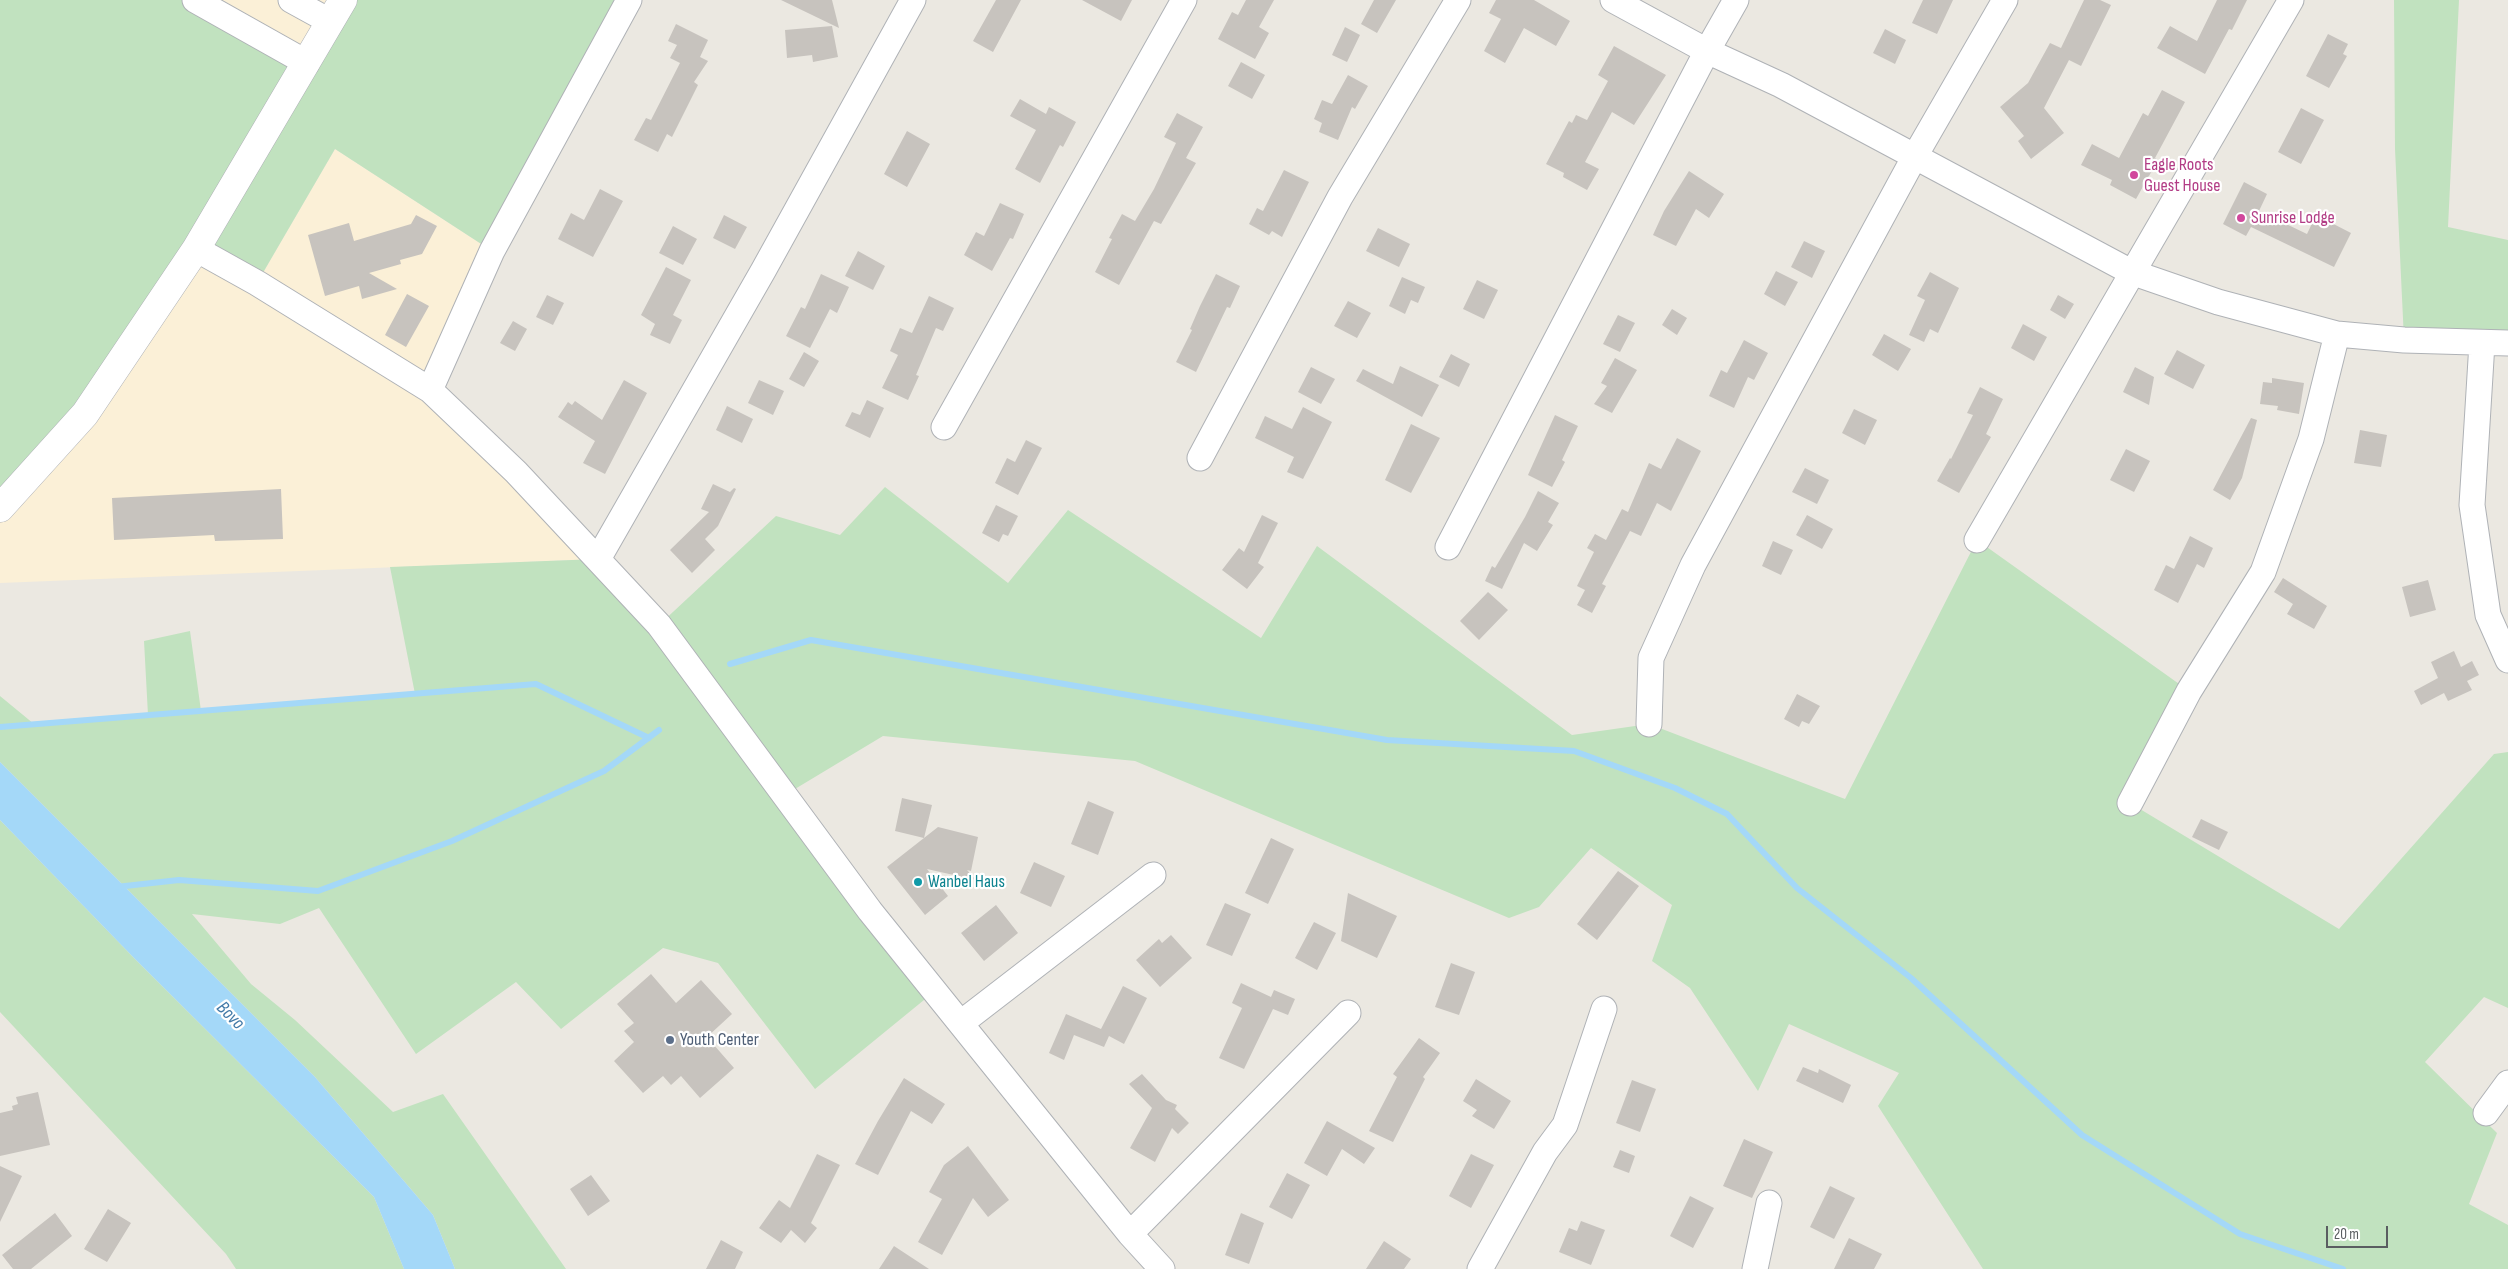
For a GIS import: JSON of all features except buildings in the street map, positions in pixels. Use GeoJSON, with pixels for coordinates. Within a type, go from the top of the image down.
{"type":"FeatureCollection","features":[{"type":"Feature","properties":{"kind":"street"},"geometry":{"type":"LineString","coordinates":[[195,0],[308,63]]}},
{"type":"Feature","properties":{"kind":"street"},"geometry":{"type":"LineString","coordinates":[[0,508],[85,414],[196,249],[308,63],[337,11],[291,0]]}},
{"type":"Feature","properties":{"kind":"street"},"geometry":{"type":"LineString","coordinates":[[430,390],[492,251],[629,0]]}},
{"type":"Feature","properties":{"kind":"street"},"geometry":{"type":"LineString","coordinates":[[598,559],[763,271],[913,0]]}},
{"type":"Feature","properties":{"kind":"street"},"geometry":{"type":"LineString","coordinates":[[944,427],[1184,0]]}},
{"type":"Feature","properties":{"kind":"street"},"geometry":{"type":"LineString","coordinates":[[1200,458],[1340,197],[1458,0]]}},
{"type":"Feature","properties":{"kind":"street"},"geometry":{"type":"LineString","coordinates":[[1613,0],[1707,50],[1781,85],[2131,272],[2218,302],[2337,334],[2508,343]]}},
{"type":"Feature","properties":{"kind":"street"},"geometry":{"type":"LineString","coordinates":[[1448,547],[1707,50],[1736,0]]}},
{"type":"Feature","properties":{"kind":"street"},"geometry":{"type":"LineString","coordinates":[[1649,724],[1651,658],[1693,565],[1915,156],[2005,0]]}},
{"type":"Feature","properties":{"kind":"street"},"geometry":{"type":"LineString","coordinates":[[1977,540],[2131,272],[2291,0]]}},
{"type":"Feature","properties":{"kind":"street"},"geometry":{"type":"LineString","coordinates":[[196,249],[257,283],[430,390],[516,472],[659,625],[870,911],[1130,1234],[1162,1269]]}},
{"type":"Feature","properties":{"kind":"street"},"geometry":{"type":"LineString","coordinates":[[2130,803],[2189,691],[2263,572],[2311,439],[2337,334]]}},
{"type":"Feature","properties":{"kind":"street"},"geometry":{"type":"LineString","coordinates":[[2482,343],[2472,506],[2488,615],[2508,660]]}},
{"type":"Feature","properties":{"kind":"street"},"geometry":{"type":"LineString","coordinates":[[961,1023],[1153,875]]}},
{"type":"Feature","properties":{"kind":"street"},"geometry":{"type":"LineString","coordinates":[[1480,1269],[1545,1152],[1565,1125],[1604,1009]]}},
{"type":"Feature","properties":{"kind":"street"},"geometry":{"type":"LineString","coordinates":[[1130,1234],[1348,1013]]}},
{"type":"Feature","properties":{"kind":"street"},"geometry":{"type":"LineString","coordinates":[[2486,1112],[2508,1083]]}},
{"type":"Feature","properties":{"kind":"street"},"geometry":{"type":"LineString","coordinates":[[1755,1269],[1769,1203]]}},
{"type":"Feature","properties":{"kind":"shaded area"},"geometry":{"type":"Polygon","coordinates":[[[195,0],[343,0],[307,63],[195,0]]]}},
{"type":"Feature","properties":{"kind":"shaded area"},"geometry":{"type":"Polygon","coordinates":[[[335,149],[492,251],[430,390],[598,559],[0,583],[0,508],[196,249],[257,283],[335,149]]]}},
{"type":"Feature","properties":{"kind":"green space"},"geometry":{"type":"Polygon","coordinates":[[[0,0],[195,0],[307,63],[343,0],[629,0],[492,251],[335,149],[257,283],[196,249],[0,508],[0,0]]]}},
{"type":"Feature","properties":{"kind":"green space"},"geometry":{"type":"Polygon","coordinates":[[[2394,0],[2459,0],[2448,227],[2508,240],[2508,343],[2404,340],[2395,149],[2394,0]]]}},
{"type":"Feature","properties":{"kind":"green space"},"geometry":{"type":"Polygon","coordinates":[[[885,487],[1008,583],[1068,510],[1261,638],[1317,546],[1572,735],[1649,724],[1845,799],[1977,540],[2189,691],[2130,803],[2339,929],[2494,754],[2508,752],[2508,1008],[2484,997],[2425,1062],[2497,1133],[2469,1204],[2508,1225],[2508,1269],[1983,1269],[1878,1106],[1899,1073],[1789,1024],[1758,1091],[1690,988],[1652,961],[1672,905],[1591,848],[1539,907],[1509,918],[1135,761],[883,736],[785,795],[935,991],[815,1089],[718,963],[663,948],[561,1029],[516,982],[416,1054],[319,908],[280,924],[192,914],[251,984],[295,1020],[393,1112],[443,1094],[566,1269],[455,1269],[433,1215],[315,1077],[0,762],[0,696],[34,724],[148,715],[144,641],[190,631],[201,711],[415,694],[390,567],[598,559],[659,625],[776,516],[840,535],[885,487]]]}},
{"type":"Feature","properties":{"kind":"green space"},"geometry":{"type":"Polygon","coordinates":[[[0,820],[135,959],[374,1197],[404,1269],[236,1269],[226,1254],[0,1012],[0,820]]]}},
{"type":"Feature","properties":{"kind":"water","name":"Bovo"},"geometry":{"type":"Polygon","coordinates":[[[0,762],[315,1077],[433,1215],[455,1269],[404,1269],[374,1197],[135,959],[0,820],[0,762]]]}},
{"type":"Feature","properties":{"kind":"waterway"},"geometry":{"type":"LineString","coordinates":[[730,664],[811,640],[1387,740],[1574,751],[1675,788],[1727,814],[1797,888],[1911,978],[2082,1135],[2240,1234],[2343,1269]]}},
{"type":"Feature","properties":{"kind":"waterway"},"geometry":{"type":"LineString","coordinates":[[0,727],[536,684],[649,738]]}},
{"type":"Feature","properties":{"kind":"waterway"},"geometry":{"type":"LineString","coordinates":[[116,887],[179,880],[318,891],[452,841],[604,771],[659,730]]}},
{"type":"Feature","properties":{"kind":"place","name":"Eagle Roots Guest House"},"geometry":{"type":"Point","coordinates":[2134,175]}},
{"type":"Feature","properties":{"kind":"place","name":"Sunrise Lodge"},"geometry":{"type":"Point","coordinates":[2241,218]}},
{"type":"Feature","properties":{"kind":"place","name":"Wanbel Haus"},"geometry":{"type":"Point","coordinates":[918,882]}},
{"type":"Feature","properties":{"kind":"place","name":"Youth Center"},"geometry":{"type":"Point","coordinates":[670,1040]}}]}
